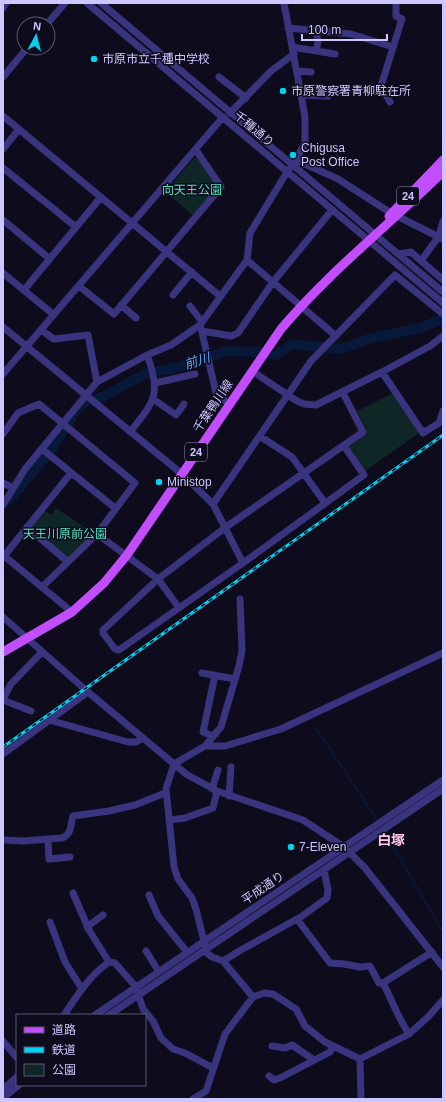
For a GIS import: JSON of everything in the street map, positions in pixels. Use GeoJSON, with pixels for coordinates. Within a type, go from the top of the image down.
{"type":"FeatureCollection","features":[{"type":"Feature","properties":{"kind":"main road","name":"千葉鴨川線"},"geometry":{"type":"LineString","coordinates":[[394,215],[443,160]]}},
{"type":"Feature","properties":{"kind":"main road","name":"千葉鴨川線"},"geometry":{"type":"LineString","coordinates":[[3,652],[72,612],[104,583],[127,555],[281,328],[300,306],[371,237],[380,225],[442,174]]}},
{"type":"Feature","properties":{"kind":"street"},"geometry":{"type":"LineString","coordinates":[[3,8],[6,3]]}},
{"type":"Feature","properties":{"kind":"street"},"geometry":{"type":"LineString","coordinates":[[54,16],[65,3]]}},
{"type":"Feature","properties":{"kind":"street","name":"千種通り"},"geometry":{"type":"LineString","coordinates":[[87,3],[332,210],[398,254],[443,292]]}},
{"type":"Feature","properties":{"kind":"street","name":"千種通り"},"geometry":{"type":"LineString","coordinates":[[101,3],[230,113],[294,163],[409,275],[443,303]]}},
{"type":"Feature","properties":{"kind":"street"},"geometry":{"type":"LineString","coordinates":[[3,505],[25,469],[97,382],[147,355],[171,345],[201,326],[220,296],[248,260],[250,233],[305,143],[306,131],[301,95],[284,3]]}},
{"type":"Feature","properties":{"kind":"street"},"geometry":{"type":"LineString","coordinates":[[390,102],[381,86],[402,19],[396,16],[396,3]]}},
{"type":"Feature","properties":{"kind":"street"},"geometry":{"type":"LineString","coordinates":[[288,28],[316,32],[351,34],[393,47]]}},
{"type":"Feature","properties":{"kind":"street"},"geometry":{"type":"LineString","coordinates":[[316,32],[318,42],[316,51]]}},
{"type":"Feature","properties":{"kind":"street"},"geometry":{"type":"LineString","coordinates":[[230,113],[293,51],[316,51],[335,54]]}},
{"type":"Feature","properties":{"kind":"street"},"geometry":{"type":"LineString","coordinates":[[3,77],[20,56]]}},
{"type":"Feature","properties":{"kind":"street"},"geometry":{"type":"LineString","coordinates":[[297,71],[311,72]]}},
{"type":"Feature","properties":{"kind":"street"},"geometry":{"type":"LineString","coordinates":[[219,77],[246,98]]}},
{"type":"Feature","properties":{"kind":"street"},"geometry":{"type":"LineString","coordinates":[[301,95],[328,96]]}},
{"type":"Feature","properties":{"kind":"street"},"geometry":{"type":"LineString","coordinates":[[3,116],[220,296]]}},
{"type":"Feature","properties":{"kind":"street"},"geometry":{"type":"LineString","coordinates":[[3,374],[223,117]]}},
{"type":"Feature","properties":{"kind":"street"},"geometry":{"type":"LineString","coordinates":[[3,149],[19,129]]}},
{"type":"Feature","properties":{"kind":"street"},"geometry":{"type":"LineString","coordinates":[[79,286],[114,314],[221,187],[196,150]]}},
{"type":"Feature","properties":{"kind":"street"},"geometry":{"type":"LineString","coordinates":[[294,163],[338,179],[394,215],[441,238]]}},
{"type":"Feature","properties":{"kind":"street"},"geometry":{"type":"LineString","coordinates":[[3,168],[76,228]]}},
{"type":"Feature","properties":{"kind":"street"},"geometry":{"type":"LineString","coordinates":[[24,290],[101,197]]}},
{"type":"Feature","properties":{"kind":"street"},"geometry":{"type":"LineString","coordinates":[[201,326],[231,336],[238,333],[273,282],[332,210]]}},
{"type":"Feature","properties":{"kind":"street"},"geometry":{"type":"LineString","coordinates":[[3,220],[50,259]]}},
{"type":"Feature","properties":{"kind":"street"},"geometry":{"type":"LineString","coordinates":[[421,261],[441,238],[443,221]]}},
{"type":"Feature","properties":{"kind":"street"},"geometry":{"type":"LineString","coordinates":[[398,254],[411,252],[443,280]]}},
{"type":"Feature","properties":{"kind":"street"},"geometry":{"type":"LineString","coordinates":[[248,260],[336,336]]}},
{"type":"Feature","properties":{"kind":"street"},"geometry":{"type":"LineString","coordinates":[[3,272],[54,315]]}},
{"type":"Feature","properties":{"kind":"street"},"geometry":{"type":"LineString","coordinates":[[173,295],[192,272]]}},
{"type":"Feature","properties":{"kind":"street"},"geometry":{"type":"LineString","coordinates":[[213,504],[260,437],[310,361],[395,275],[443,314]]}},
{"type":"Feature","properties":{"kind":"street"},"geometry":{"type":"LineString","coordinates":[[121,305],[136,318]]}},
{"type":"Feature","properties":{"kind":"street"},"geometry":{"type":"LineString","coordinates":[[190,306],[201,326],[216,393],[228,404]]}},
{"type":"Feature","properties":{"kind":"street"},"geometry":{"type":"LineString","coordinates":[[3,328],[182,474],[213,504],[243,563]]}},
{"type":"Feature","properties":{"kind":"street"},"geometry":{"type":"LineString","coordinates":[[41,330],[54,339],[88,335],[97,382]]}},
{"type":"Feature","properties":{"kind":"street"},"geometry":{"type":"LineString","coordinates":[[252,371],[297,401],[310,405],[322,403],[382,372],[443,337]]}},
{"type":"Feature","properties":{"kind":"street"},"geometry":{"type":"LineString","coordinates":[[130,432],[150,406],[153,399],[155,383],[147,355]]}},
{"type":"Feature","properties":{"kind":"street"},"geometry":{"type":"LineString","coordinates":[[382,372],[423,433],[439,423],[443,411]]}},
{"type":"Feature","properties":{"kind":"street"},"geometry":{"type":"LineString","coordinates":[[155,383],[195,374]]}},
{"type":"Feature","properties":{"kind":"street"},"geometry":{"type":"LineString","coordinates":[[343,393],[364,432],[226,527],[158,579],[103,630],[115,649],[119,650],[243,563],[364,475],[344,446]]}},
{"type":"Feature","properties":{"kind":"street"},"geometry":{"type":"LineString","coordinates":[[153,399],[176,415],[184,404]]}},
{"type":"Feature","properties":{"kind":"street"},"geometry":{"type":"LineString","coordinates":[[3,434],[18,413],[39,404],[135,483],[97,534],[42,587]]}},
{"type":"Feature","properties":{"kind":"street"},"geometry":{"type":"LineString","coordinates":[[260,437],[292,457],[325,503]]}},
{"type":"Feature","properties":{"kind":"street"},"geometry":{"type":"LineString","coordinates":[[42,448],[115,508]]}},
{"type":"Feature","properties":{"kind":"street"},"geometry":{"type":"LineString","coordinates":[[71,473],[3,556],[72,612]]}},
{"type":"Feature","properties":{"kind":"street"},"geometry":{"type":"LineString","coordinates":[[3,483],[13,488]]}},
{"type":"Feature","properties":{"kind":"street"},"geometry":{"type":"LineString","coordinates":[[27,527],[68,562]]}},
{"type":"Feature","properties":{"kind":"street"},"geometry":{"type":"LineString","coordinates":[[97,534],[158,579],[179,608]]}},
{"type":"Feature","properties":{"kind":"street"},"geometry":{"type":"LineString","coordinates":[[240,599],[242,651],[221,727],[205,746],[174,764],[168,778],[165,793],[174,867],[178,879],[192,898],[206,949],[212,957],[223,961],[252,996]]}},
{"type":"Feature","properties":{"kind":"street"},"geometry":{"type":"LineString","coordinates":[[3,617],[88,692],[174,764],[215,790],[303,820],[344,847],[365,868],[443,967]]}},
{"type":"Feature","properties":{"kind":"street"},"geometry":{"type":"LineString","coordinates":[[32,711],[3,699],[11,684],[42,652]]}},
{"type":"Feature","properties":{"kind":"street"},"geometry":{"type":"LineString","coordinates":[[205,746],[225,746],[281,729],[443,653]]}},
{"type":"Feature","properties":{"kind":"street"},"geometry":{"type":"LineString","coordinates":[[202,673],[235,679]]}},
{"type":"Feature","properties":{"kind":"street"},"geometry":{"type":"LineString","coordinates":[[213,736],[203,732],[214,675]]}},
{"type":"Feature","properties":{"kind":"street"},"geometry":{"type":"LineString","coordinates":[[3,754],[88,692]]}},
{"type":"Feature","properties":{"kind":"street"},"geometry":{"type":"LineString","coordinates":[[49,720],[128,742],[136,742],[143,738]]}},
{"type":"Feature","properties":{"kind":"street"},"geometry":{"type":"LineString","coordinates":[[229,796],[231,767]]}},
{"type":"Feature","properties":{"kind":"street"},"geometry":{"type":"LineString","coordinates":[[169,820],[209,811],[213,808],[218,770]]}},
{"type":"Feature","properties":{"kind":"street","name":"平成通り"},"geometry":{"type":"LineString","coordinates":[[96,1014],[443,780]]}},
{"type":"Feature","properties":{"kind":"street","name":"平成通り"},"geometry":{"type":"LineString","coordinates":[[110,1014],[443,790]]}},
{"type":"Feature","properties":{"kind":"street"},"geometry":{"type":"LineString","coordinates":[[3,840],[23,841],[62,838],[68,836],[73,816],[109,812],[135,805],[165,793]]}},
{"type":"Feature","properties":{"kind":"street"},"geometry":{"type":"LineString","coordinates":[[48,839],[49,859],[70,858]]}},
{"type":"Feature","properties":{"kind":"street"},"geometry":{"type":"LineString","coordinates":[[223,961],[240,950],[298,919],[327,898],[328,890],[324,870]]}},
{"type":"Feature","properties":{"kind":"street"},"geometry":{"type":"LineString","coordinates":[[73,893],[87,926],[109,962]]}},
{"type":"Feature","properties":{"kind":"street"},"geometry":{"type":"LineString","coordinates":[[149,895],[158,916],[187,952]]}},
{"type":"Feature","properties":{"kind":"street"},"geometry":{"type":"LineString","coordinates":[[87,926],[103,915]]}},
{"type":"Feature","properties":{"kind":"street"},"geometry":{"type":"LineString","coordinates":[[298,919],[330,963],[360,967],[368,965],[379,983],[383,983],[397,1009],[397,1016],[409,1034]]}},
{"type":"Feature","properties":{"kind":"street"},"geometry":{"type":"LineString","coordinates":[[50,922],[65,962],[82,989]]}},
{"type":"Feature","properties":{"kind":"street"},"geometry":{"type":"LineString","coordinates":[[146,951],[159,972]]}},
{"type":"Feature","properties":{"kind":"street"},"geometry":{"type":"LineString","coordinates":[[383,983],[432,952]]}},
{"type":"Feature","properties":{"kind":"street"},"geometry":{"type":"LineString","coordinates":[[65,1014],[82,989],[101,968],[109,962],[115,963],[136,987],[143,1009],[153,1021],[161,1038],[174,1049],[185,1053],[213,1068]]}},
{"type":"Feature","properties":{"kind":"street"},"geometry":{"type":"LineString","coordinates":[[193,1099],[206,1091],[225,1034],[252,996],[264,993],[273,994],[296,1009],[305,1026],[332,1047],[360,1060]]}},
{"type":"Feature","properties":{"kind":"street"},"geometry":{"type":"LineString","coordinates":[[360,1060],[409,1034],[428,1017],[443,1000]]}},
{"type":"Feature","properties":{"kind":"street"},"geometry":{"type":"LineString","coordinates":[[3,1041],[16,1057]]}},
{"type":"Feature","properties":{"kind":"street"},"geometry":{"type":"LineString","coordinates":[[272,1046],[286,1048],[292,1045],[314,1060]]}},
{"type":"Feature","properties":{"kind":"street"},"geometry":{"type":"LineString","coordinates":[[269,1076],[274,1080],[280,1078],[330,1052],[332,1047]]}},
{"type":"Feature","properties":{"kind":"street"},"geometry":{"type":"LineString","coordinates":[[360,1060],[362,1099]]}},
{"type":"Feature","properties":{"kind":"street"},"geometry":{"type":"LineString","coordinates":[[3,1089],[16,1078]]}},
{"type":"Feature","properties":{"kind":"street"},"geometry":{"type":"LineString","coordinates":[[3,1098],[19,1086]]}},
{"type":"Feature","properties":{"kind":"green space","name":"向天王公園"},"geometry":{"type":"Polygon","coordinates":[[[195,157],[198,157],[218,186],[194,216],[165,192],[195,157]]]}},
{"type":"Feature","properties":{"kind":"green space"},"geometry":{"type":"Polygon","coordinates":[[[393,393],[419,433],[365,471],[348,447],[367,432],[357,411],[393,393]]]}},
{"type":"Feature","properties":{"kind":"green space","name":"天王川原前公園"},"geometry":{"type":"Polygon","coordinates":[[[56,508],[93,533],[69,557],[67,557],[31,528],[43,510],[52,515],[56,508]]]}},
{"type":"Feature","properties":{"kind":"waterway","name":"前川"},"geometry":{"type":"LineString","coordinates":[[9,500],[50,452],[77,409],[86,402],[105,396],[144,374],[174,368],[228,351],[257,352],[276,355],[292,344],[341,349],[372,338],[420,328],[443,319]]}},
{"type":"Feature","properties":{"kind":"waterway"},"geometry":{"type":"LineString","coordinates":[[316,728],[378,821]]}},
{"type":"Feature","properties":{"kind":"waterway"},"geometry":{"type":"LineString","coordinates":[[384,831],[443,932]]}},
{"type":"Feature","properties":{"kind":"railway"},"geometry":{"type":"LineString","coordinates":[[3,747],[443,435]]}},
{"type":"Feature","properties":{"kind":"place","name":"市原市立千種中学校"},"geometry":{"type":"Point","coordinates":[94,59]}},
{"type":"Feature","properties":{"kind":"place","name":"市原警察署青柳駐在所"},"geometry":{"type":"Point","coordinates":[283,91]}},
{"type":"Feature","properties":{"kind":"place","name":"Chigusa Post Office"},"geometry":{"type":"Point","coordinates":[293,155]}},
{"type":"Feature","properties":{"kind":"place","name":"Ministop"},"geometry":{"type":"Point","coordinates":[159,482]}},
{"type":"Feature","properties":{"kind":"place","name":"7-Eleven"},"geometry":{"type":"Point","coordinates":[291,847]}},
{"type":"Feature","properties":{"kind":"district","name":"白塚"},"geometry":{"type":"Point","coordinates":[391,840]}}]}
